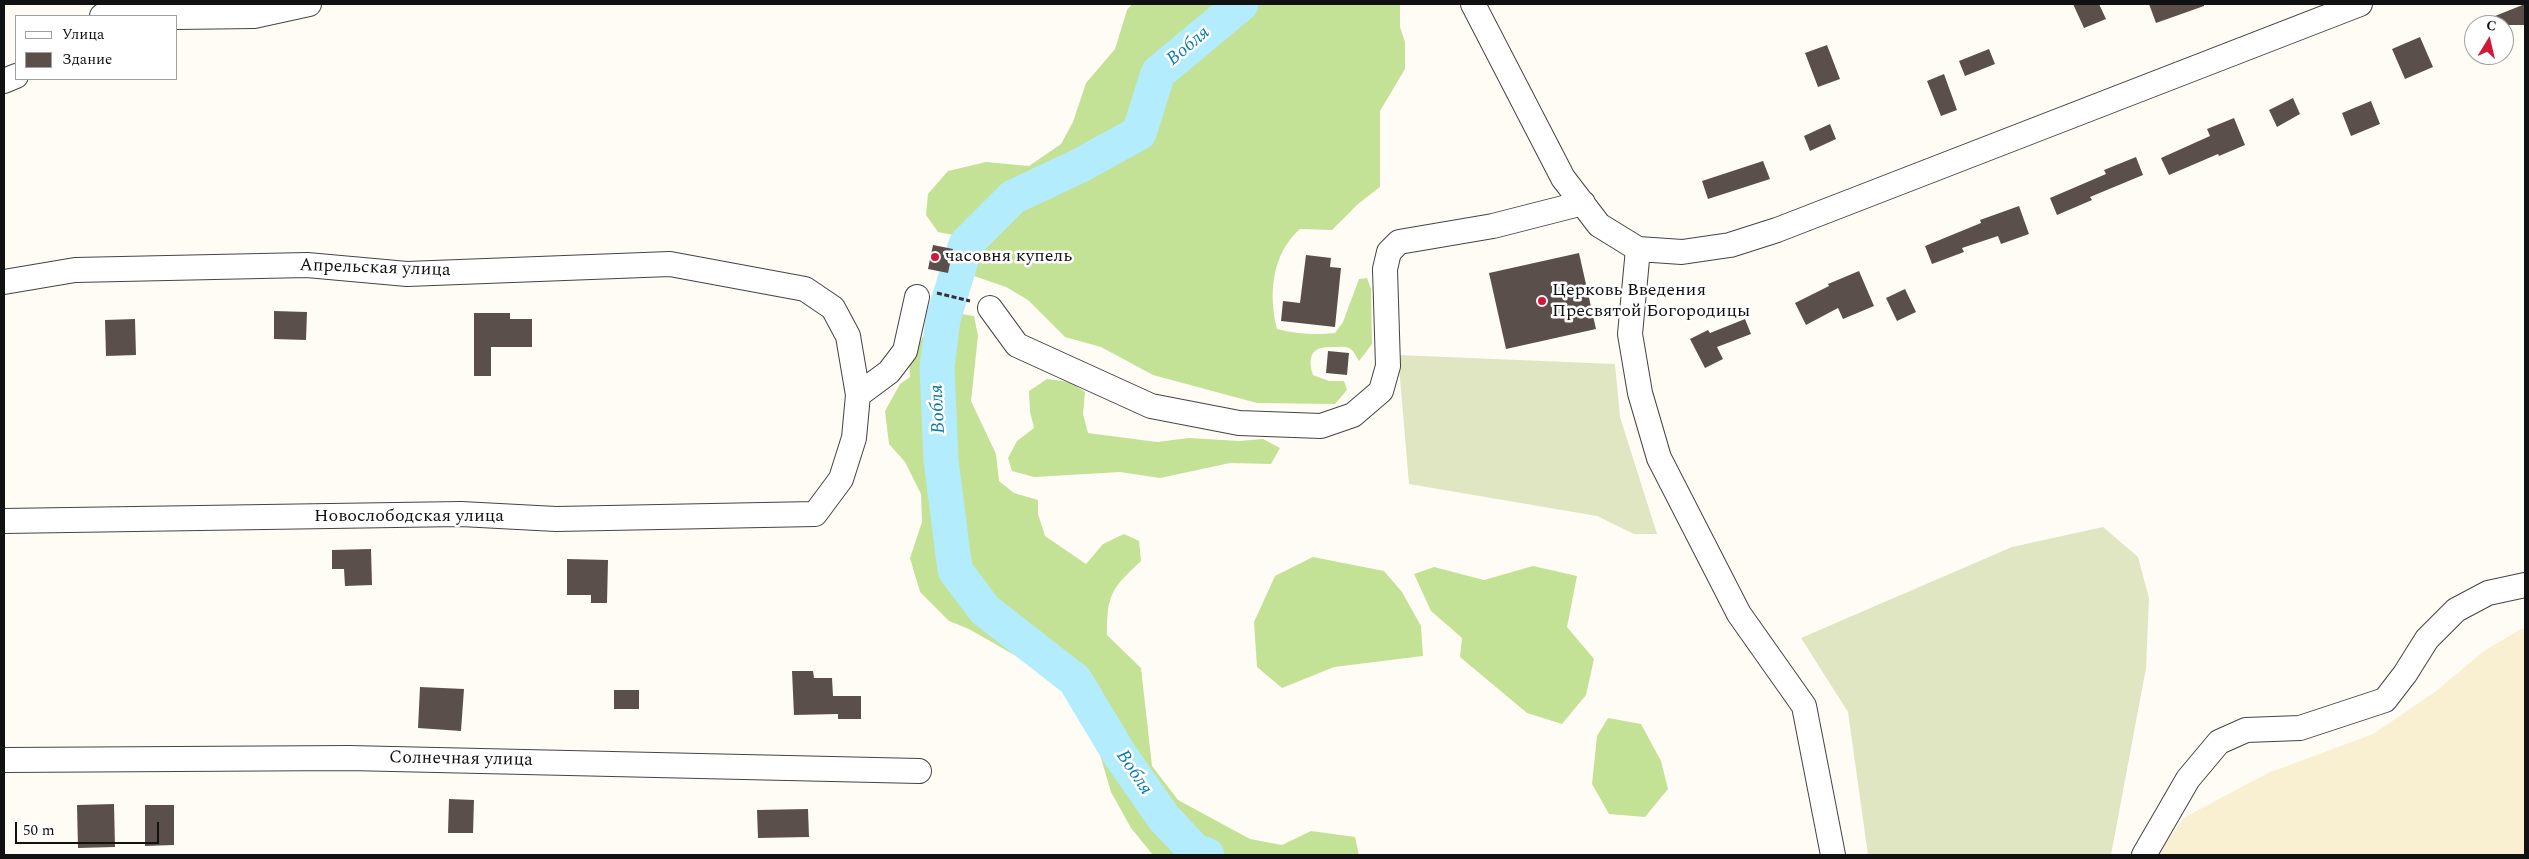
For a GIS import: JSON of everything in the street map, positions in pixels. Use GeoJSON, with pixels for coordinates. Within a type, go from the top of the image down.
{"type":"FeatureCollection","features":[{"type":"Feature","properties":{"kind":"street"},"geometry":{"type":"LineString","coordinates":[[178,17],[254,16],[309,4]]}},
{"type":"Feature","properties":{"kind":"street"},"geometry":{"type":"LineString","coordinates":[[1473,4],[1563,178],[1599,225],[1638,249],[1682,252],[1730,245],[1777,230],[2360,4]]}},
{"type":"Feature","properties":{"kind":"street"},"geometry":{"type":"LineString","coordinates":[[103,15],[112,9],[163,15]]}},
{"type":"Feature","properties":{"kind":"street"},"geometry":{"type":"LineString","coordinates":[[980,304],[1017,345],[1152,406],[1239,423],[1321,426],[1354,415],[1381,391],[1388,366],[1386,269],[1389,252],[1399,242],[1493,226],[1583,203]]}},
{"type":"Feature","properties":{"kind":"street"},"geometry":{"type":"LineString","coordinates":[[1638,249],[1630,334],[1640,392],[1659,458],[1740,614],[1785,676],[1804,706],[1833,855]]}},
{"type":"Feature","properties":{"kind":"street","name":"Апрельская улица"},"geometry":{"type":"LineString","coordinates":[[4,282],[76,270],[307,265],[406,274],[670,264],[805,289],[833,308],[848,336],[858,395]]}},
{"type":"Feature","properties":{"kind":"street"},"geometry":{"type":"LineString","coordinates":[[858,395],[889,372],[905,352],[929,296]]}},
{"type":"Feature","properties":{"kind":"street","name":"Новослободская улица"},"geometry":{"type":"LineString","coordinates":[[4,520],[461,514],[556,519],[815,514],[841,479],[854,438],[858,395]]}},
{"type":"Feature","properties":{"kind":"street"},"geometry":{"type":"LineString","coordinates":[[2144,855],[2188,779],[2219,742],[2246,730],[2300,728],[2385,700],[2405,674],[2427,638],[2456,610],[2488,593],[2525,585]]}},
{"type":"Feature","properties":{"kind":"street","name":"Солнечная улица"},"geometry":{"type":"LineString","coordinates":[[4,760],[349,758],[919,771]]}},
{"type":"Feature","properties":{"kind":"path"},"geometry":{"type":"LineString","coordinates":[[929,296],[980,304]]}},
{"type":"Feature","properties":{"kind":"shaded area"},"geometry":{"type":"Polygon","coordinates":[[[2521,629],[2525,629],[2525,855],[2156,855],[2185,817],[2268,773],[2373,734],[2435,692],[2484,651],[2521,629]]]}},
{"type":"Feature","properties":{"kind":"green space"},"geometry":{"type":"Polygon","coordinates":[[[1132,4],[1400,4],[1400,27],[1405,42],[1405,69],[1380,111],[1380,187],[1358,204],[1332,230],[1300,229],[1283,250],[1275,275],[1273,302],[1277,329],[1313,334],[1335,333],[1343,322],[1359,279],[1367,278],[1371,289],[1372,344],[1359,361],[1349,348],[1343,347],[1320,348],[1316,350],[1311,358],[1313,375],[1329,381],[1344,381],[1347,390],[1335,404],[1257,403],[1153,375],[1101,347],[1065,337],[1028,300],[1006,287],[974,276],[971,257],[959,236],[938,232],[926,215],[928,194],[948,171],[986,162],[1029,166],[1061,144],[1073,122],[1086,83],[1115,49],[1127,10],[1132,4]]]}},
{"type":"Feature","properties":{"kind":"green space"},"geometry":{"type":"Polygon","coordinates":[[[936,310],[974,316],[978,336],[971,401],[996,454],[999,481],[1014,493],[1038,500],[1038,514],[1045,536],[1086,564],[1103,544],[1124,534],[1139,541],[1141,561],[1123,579],[1113,593],[1108,610],[1107,635],[1141,668],[1152,766],[1178,800],[1250,839],[1282,845],[1311,831],[1355,837],[1359,855],[1153,855],[1131,828],[1111,792],[1095,738],[1075,707],[1049,675],[969,629],[949,621],[920,592],[910,558],[922,522],[921,494],[905,462],[889,444],[885,411],[900,384],[910,377],[909,360],[925,333],[930,314],[936,310]]]}},
{"type":"Feature","properties":{"kind":"green space"},"geometry":{"type":"Polygon","coordinates":[[[1398,355],[1615,364],[1620,417],[1657,534],[1634,534],[1597,516],[1409,484],[1398,355]]]}},
{"type":"Feature","properties":{"kind":"green space"},"geometry":{"type":"Polygon","coordinates":[[[1047,379],[1070,382],[1085,392],[1083,414],[1088,433],[1157,442],[1189,438],[1239,441],[1263,439],[1280,448],[1271,464],[1230,463],[1160,478],[1120,472],[1034,477],[1012,471],[1008,458],[1017,441],[1034,428],[1030,412],[1029,391],[1047,379]]]}},
{"type":"Feature","properties":{"kind":"green space"},"geometry":{"type":"Polygon","coordinates":[[[2103,527],[2138,557],[2149,598],[2146,668],[2111,855],[1868,855],[1848,712],[1801,638],[2012,547],[2103,527]]]}},
{"type":"Feature","properties":{"kind":"green space"},"geometry":{"type":"Polygon","coordinates":[[[1313,557],[1384,571],[1402,592],[1421,626],[1423,656],[1334,667],[1282,688],[1257,667],[1254,622],[1275,576],[1313,557]]]}},
{"type":"Feature","properties":{"kind":"green space"},"geometry":{"type":"Polygon","coordinates":[[[1533,566],[1577,576],[1567,627],[1594,659],[1586,695],[1562,724],[1527,713],[1460,657],[1462,638],[1431,611],[1414,574],[1434,567],[1484,580],[1533,566]]]}},
{"type":"Feature","properties":{"kind":"green space"},"geometry":{"type":"Polygon","coordinates":[[[1608,718],[1641,724],[1661,761],[1668,789],[1645,817],[1609,814],[1592,784],[1597,736],[1608,718]]]}},
{"type":"Feature","properties":{"kind":"building"},"geometry":{"type":"Polygon","coordinates":[[[2073,4],[2099,4],[2106,19],[2084,28],[2073,4]]]}},
{"type":"Feature","properties":{"kind":"building"},"geometry":{"type":"Polygon","coordinates":[[[2149,4],[2204,4],[2204,6],[2156,23],[2149,4]]]}},
{"type":"Feature","properties":{"kind":"building"},"geometry":{"type":"Polygon","coordinates":[[[2525,4],[2525,25],[2514,25],[2514,15],[2498,15],[2525,4]]]}},
{"type":"Feature","properties":{"kind":"building"},"geometry":{"type":"Polygon","coordinates":[[[2420,37],[2433,67],[2405,79],[2392,49],[2420,37]]]}},
{"type":"Feature","properties":{"kind":"building"},"geometry":{"type":"Polygon","coordinates":[[[1827,45],[1840,79],[1818,87],[1805,53],[1827,45]]]}},
{"type":"Feature","properties":{"kind":"building"},"geometry":{"type":"Polygon","coordinates":[[[1989,49],[1995,64],[1965,76],[1959,61],[1989,49]]]}},
{"type":"Feature","properties":{"kind":"building"},"geometry":{"type":"Polygon","coordinates":[[[1944,74],[1957,110],[1941,116],[1927,81],[1944,74]]]}},
{"type":"Feature","properties":{"kind":"building"},"geometry":{"type":"Polygon","coordinates":[[[2293,98],[2300,114],[2277,127],[2269,110],[2293,98]]]}},
{"type":"Feature","properties":{"kind":"building"},"geometry":{"type":"Polygon","coordinates":[[[2371,101],[2380,124],[2351,136],[2342,113],[2371,101]]]}},
{"type":"Feature","properties":{"kind":"building"},"geometry":{"type":"Polygon","coordinates":[[[2234,118],[2245,145],[2219,156],[2218,154],[2169,175],[2161,158],[2210,136],[2207,129],[2234,118]]]}},
{"type":"Feature","properties":{"kind":"building"},"geometry":{"type":"Polygon","coordinates":[[[1830,124],[1836,139],[1810,151],[1804,136],[1830,124]]]}},
{"type":"Feature","properties":{"kind":"building"},"geometry":{"type":"Polygon","coordinates":[[[2136,157],[2143,175],[2090,197],[2092,200],[2057,215],[2050,198],[2106,174],[2104,170],[2136,157]]]}},
{"type":"Feature","properties":{"kind":"building"},"geometry":{"type":"Polygon","coordinates":[[[1763,161],[1770,179],[1708,199],[1702,181],[1763,161]]]}},
{"type":"Feature","properties":{"kind":"building"},"geometry":{"type":"Polygon","coordinates":[[[2019,206],[2029,234],[2001,244],[1998,236],[1962,248],[1964,252],[1932,264],[1925,246],[1981,223],[1980,220],[2019,206]]]}},
{"type":"Feature","properties":{"kind":"building","name":"часовня купель"},"geometry":{"type":"Polygon","coordinates":[[[933,245],[953,249],[948,273],[928,269],[933,245]]]}},
{"type":"Feature","properties":{"kind":"building","name":"Церковь Введения Пресвятой Богородицы"},"geometry":{"type":"Polygon","coordinates":[[[1579,253],[1596,329],[1506,349],[1489,273],[1579,253]]]}},
{"type":"Feature","properties":{"kind":"building"},"geometry":{"type":"Polygon","coordinates":[[[1306,255],[1331,258],[1330,267],[1341,268],[1335,327],[1281,321],[1283,301],[1300,303],[1306,255]]]}},
{"type":"Feature","properties":{"kind":"building"},"geometry":{"type":"Polygon","coordinates":[[[1859,271],[1874,306],[1843,319],[1838,308],[1806,325],[1795,303],[1829,286],[1828,284],[1859,271]]]}},
{"type":"Feature","properties":{"kind":"building"},"geometry":{"type":"Polygon","coordinates":[[[1905,289],[1916,312],[1897,321],[1886,298],[1905,289]]]}},
{"type":"Feature","properties":{"kind":"building"},"geometry":{"type":"Polygon","coordinates":[[[274,311],[307,312],[306,340],[274,339],[274,311]]]}},
{"type":"Feature","properties":{"kind":"building"},"geometry":{"type":"Polygon","coordinates":[[[474,313],[510,313],[510,319],[532,319],[532,347],[491,347],[491,376],[474,376],[474,313]]]}},
{"type":"Feature","properties":{"kind":"building"},"geometry":{"type":"Polygon","coordinates":[[[135,319],[136,355],[106,356],[105,320],[135,319]]]}},
{"type":"Feature","properties":{"kind":"building"},"geometry":{"type":"Polygon","coordinates":[[[1745,319],[1751,334],[1717,347],[1723,359],[1705,368],[1690,339],[1708,330],[1710,333],[1745,319]]]}},
{"type":"Feature","properties":{"kind":"building"},"geometry":{"type":"Polygon","coordinates":[[[1328,351],[1349,353],[1347,375],[1326,373],[1328,351]]]}},
{"type":"Feature","properties":{"kind":"building"},"geometry":{"type":"Polygon","coordinates":[[[371,549],[372,585],[345,586],[344,569],[332,569],[332,550],[371,549]]]}},
{"type":"Feature","properties":{"kind":"building"},"geometry":{"type":"Polygon","coordinates":[[[567,559],[608,560],[607,603],[591,603],[591,595],[567,595],[567,559]]]}},
{"type":"Feature","properties":{"kind":"building"},"geometry":{"type":"Polygon","coordinates":[[[792,671],[813,671],[814,678],[832,678],[833,696],[861,696],[861,719],[838,719],[838,714],[794,715],[792,671]]]}},
{"type":"Feature","properties":{"kind":"building"},"geometry":{"type":"Polygon","coordinates":[[[420,687],[464,689],[461,731],[418,728],[420,687]]]}},
{"type":"Feature","properties":{"kind":"building"},"geometry":{"type":"Polygon","coordinates":[[[614,690],[639,690],[639,709],[614,709],[614,690]]]}},
{"type":"Feature","properties":{"kind":"building"},"geometry":{"type":"Polygon","coordinates":[[[449,799],[474,800],[473,833],[448,833],[449,799]]]}},
{"type":"Feature","properties":{"kind":"building"},"geometry":{"type":"Polygon","coordinates":[[[114,804],[115,847],[78,848],[77,805],[114,804]]]}},
{"type":"Feature","properties":{"kind":"building"},"geometry":{"type":"Polygon","coordinates":[[[145,805],[174,805],[174,845],[145,846],[145,805]]]}},
{"type":"Feature","properties":{"kind":"building"},"geometry":{"type":"Polygon","coordinates":[[[808,809],[809,837],[758,838],[757,810],[808,809]]]}},
{"type":"Feature","properties":{"kind":"waterway","name":"Вобля"},"geometry":{"type":"LineString","coordinates":[[1207,855],[1195,851],[1164,818],[1120,755],[1075,680],[985,610],[955,570],[941,460],[937,368],[943,319],[966,244],[1013,197],[1079,166],[1139,133],[1158,73],[1241,4]]}},
{"type":"Feature","properties":{"kind":"place","name":"часовня купель"},"geometry":{"type":"Point","coordinates":[935,257]}},
{"type":"Feature","properties":{"kind":"place","name":"Церковь Введения Пресвятой Богородицы"},"geometry":{"type":"Point","coordinates":[1542,301]}}]}
